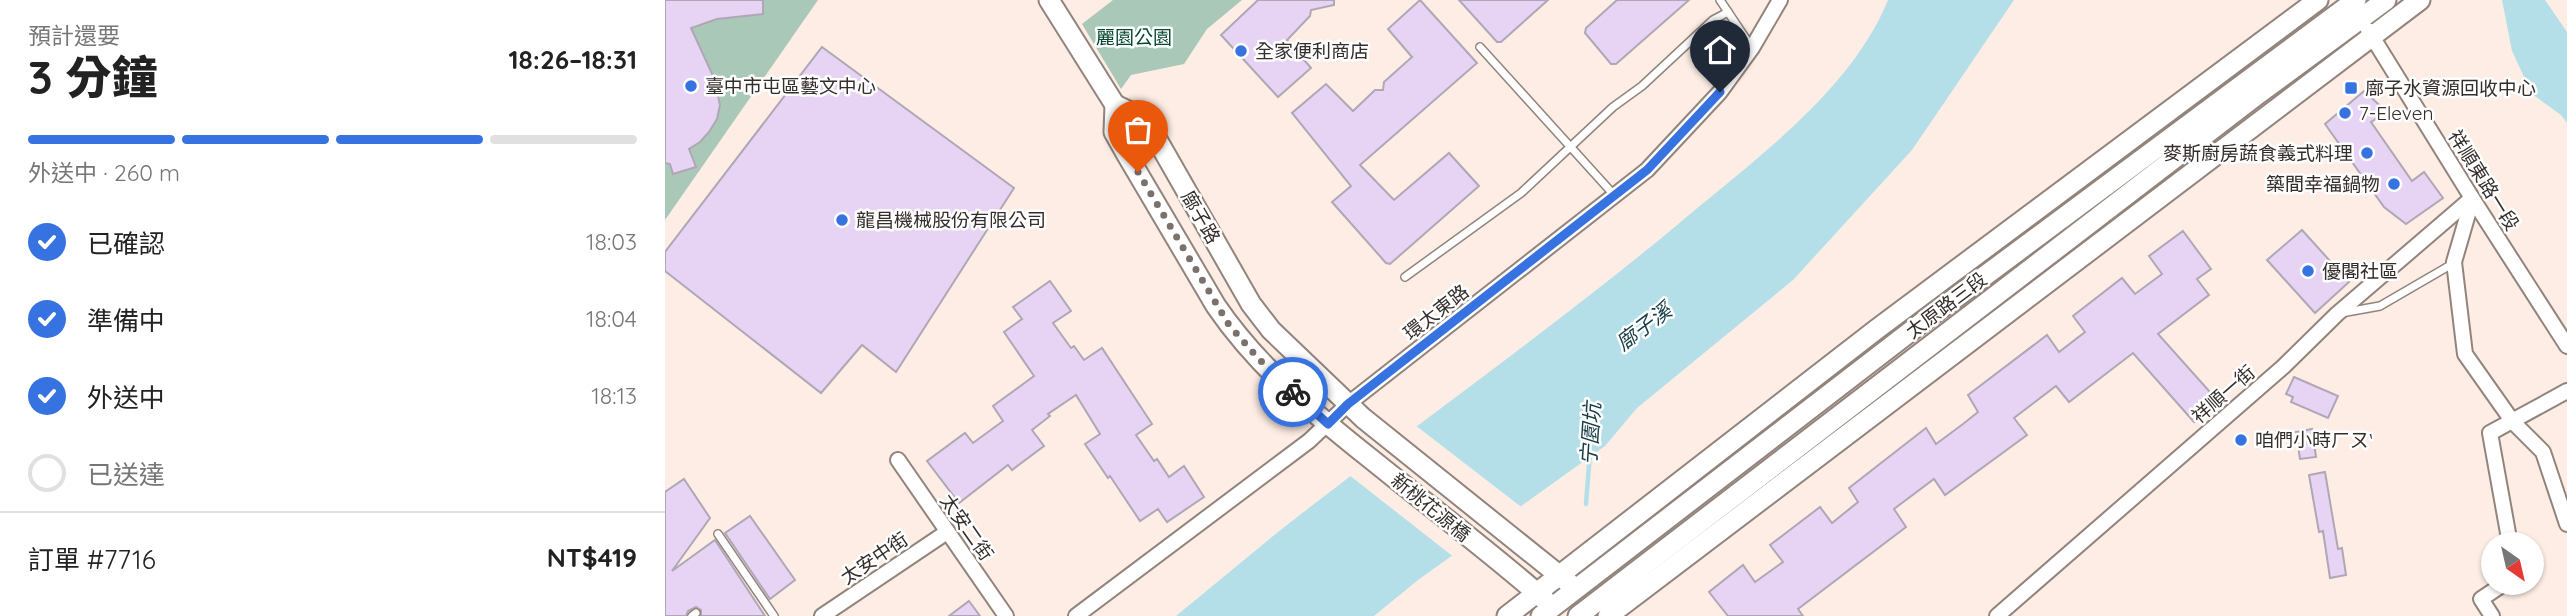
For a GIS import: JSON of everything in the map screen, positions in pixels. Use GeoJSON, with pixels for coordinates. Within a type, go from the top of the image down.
{"type":"FeatureCollection","features":[{"type":"Feature","properties":{"kind":"main road"},"geometry":{"type":"LineString","coordinates":[[1049,0],[1115,105]]}},
{"type":"Feature","properties":{"kind":"main road","name":"太原路三段"},"geometry":{"type":"LineString","coordinates":[[1551,613],[1568,582],[1877,329],[2318,0]]}},
{"type":"Feature","properties":{"kind":"main road","name":"太原路三段"},"geometry":{"type":"LineString","coordinates":[[1507,616],[1538,594],[1568,582],[2353,6],[2386,0]]}},
{"type":"Feature","properties":{"kind":"main road"},"geometry":{"type":"LineString","coordinates":[[1568,582],[1594,613],[2417,2]]}},
{"type":"Feature","properties":{"kind":"main road","name":"太原路三段"},"geometry":{"type":"LineString","coordinates":[[1594,613],[2246,104],[2353,6]]}},
{"type":"Feature","properties":{"kind":"main road","name":"廍子路"},"geometry":{"type":"LineString","coordinates":[[1335,430],[1258,358],[1216,306],[1114,132],[1115,105],[1141,117],[1155,136],[1251,304],[1271,330],[1363,418]]}},
{"type":"Feature","properties":{"kind":"main road","name":"新桃花源橋"},"geometry":{"type":"LineString","coordinates":[[1363,418],[1568,582]]}},
{"type":"Feature","properties":{"kind":"main road","name":"新桃花源橋"},"geometry":{"type":"LineString","coordinates":[[1335,430],[1538,594]]}},
{"type":"Feature","properties":{"kind":"main road"},"geometry":{"type":"LineString","coordinates":[[1538,594],[1551,613]]}},
{"type":"Feature","properties":{"kind":"street","name":"環太東路"},"geometry":{"type":"LineString","coordinates":[[1076,616],[1335,430],[1348,404],[1647,170],[1720,92],[1752,48],[1780,0]]}},
{"type":"Feature","properties":{"kind":"street","name":"祥順東路一段"},"geometry":{"type":"LineString","coordinates":[[2353,6],[2567,346]]}},
{"type":"Feature","properties":{"kind":"street"},"geometry":{"type":"LineString","coordinates":[[2472,198],[2454,262],[2465,354],[2514,422],[2543,452],[2567,524]]}},
{"type":"Feature","properties":{"kind":"street","name":"祥順一街"},"geometry":{"type":"LineString","coordinates":[[1997,616],[2283,367],[2337,314],[2472,198]]}},
{"type":"Feature","properties":{"kind":"street"},"geometry":{"type":"LineString","coordinates":[[2508,532],[2490,433],[2567,391]]}},
{"type":"Feature","properties":{"kind":"street","name":"太安二街"},"geometry":{"type":"LineString","coordinates":[[898,460],[1006,616]]}},
{"type":"Feature","properties":{"kind":"street","name":"太安中街"},"geometry":{"type":"LineString","coordinates":[[822,616],[947,532]]}},
{"type":"Feature","properties":{"kind":"street"},"geometry":{"type":"LineString","coordinates":[[2487,595],[2481,599],[2492,616]]}},
{"type":"Feature","properties":{"kind":"lane"},"geometry":{"type":"LineString","coordinates":[[1720,0],[1752,48]]}},
{"type":"Feature","properties":{"kind":"lane"},"geometry":{"type":"LineString","coordinates":[[1405,277],[1505,205],[1571,148],[1613,107],[1642,86],[1713,20],[1728,12]]}},
{"type":"Feature","properties":{"kind":"lane"},"geometry":{"type":"LineString","coordinates":[[1480,47],[1615,197]]}},
{"type":"Feature","properties":{"kind":"lane"},"geometry":{"type":"LineString","coordinates":[[2337,314],[2380,306],[2454,262]]}},
{"type":"Feature","properties":{"kind":"lane"},"geometry":{"type":"LineString","coordinates":[[718,534],[774,616]]}},
{"type":"Feature","properties":{"kind":"green space"},"geometry":{"type":"Polygon","coordinates":[[[665,0],[818,0],[665,220],[665,0]]]}},
{"type":"Feature","properties":{"kind":"green space","name":"麗園公園"},"geometry":{"type":"Polygon","coordinates":[[[1113,0],[1242,0],[1207,29],[1184,64],[1131,75],[1121,89],[1082,24],[1113,0]]]}},
{"type":"Feature","properties":{"kind":"water","name":"廍子溪"},"geometry":{"type":"Polygon","coordinates":[[[1888,0],[2014,0],[1912,150],[1793,280],[1637,408],[1605,446],[1418,580],[1374,616],[1176,616],[1329,492],[1588,297],[1745,169],[1828,91],[1872,32],[1888,0]]]}},
{"type":"Feature","properties":{"kind":"water"},"geometry":{"type":"Polygon","coordinates":[[[2502,0],[2545,0],[2567,32],[2567,123],[2561,115],[2532,94],[2512,51],[2502,0]]]}},
{"type":"Feature","properties":{"kind":"pier"},"geometry":{"type":"Polygon","coordinates":[[[1415,425],[1524,509],[1455,558],[1349,475],[1415,425]]]}},
{"type":"Feature","properties":{"kind":"building","name":"臺中市屯區藝文中心"},"geometry":{"type":"Polygon","coordinates":[[[665,0],[763,0],[763,14],[717,19],[691,28],[714,78],[720,105],[717,119],[709,132],[689,149],[696,167],[673,174],[670,164],[665,163],[665,0]]]}},
{"type":"Feature","properties":{"kind":"building"},"geometry":{"type":"Polygon","coordinates":[[[1258,0],[1334,0],[1334,5],[1311,10],[1310,16],[1287,40],[1311,68],[1278,97],[1221,35],[1258,0]]]}},
{"type":"Feature","properties":{"kind":"building"},"geometry":{"type":"Polygon","coordinates":[[[1420,0],[1477,63],[1360,165],[1394,200],[1449,153],[1479,186],[1390,264],[1386,263],[1332,202],[1351,186],[1292,113],[1326,84],[1353,111],[1375,90],[1383,90],[1384,82],[1412,57],[1388,29],[1420,0]]]}},
{"type":"Feature","properties":{"kind":"building"},"geometry":{"type":"Polygon","coordinates":[[[1459,0],[1548,0],[1501,42],[1497,42],[1459,0]]]}},
{"type":"Feature","properties":{"kind":"building"},"geometry":{"type":"Polygon","coordinates":[[[1617,0],[1689,0],[1616,64],[1611,64],[1585,33],[1586,28],[1617,0]]]}},
{"type":"Feature","properties":{"kind":"building","name":"龍昌機械股份有限公司"},"geometry":{"type":"Polygon","coordinates":[[[822,47],[1014,188],[896,372],[862,345],[821,393],[665,271],[665,252],[822,47]]]}},
{"type":"Feature","properties":{"kind":"building"},"geometry":{"type":"Polygon","coordinates":[[[2364,91],[2387,112],[2371,122],[2412,181],[2424,172],[2443,198],[2406,224],[2384,207],[2325,124],[2364,91]]]}},
{"type":"Feature","properties":{"kind":"building","name":"優閣社區"},"geometry":{"type":"Polygon","coordinates":[[[2302,230],[2349,282],[2315,313],[2267,260],[2302,230]]]}},
{"type":"Feature","properties":{"kind":"building"},"geometry":{"type":"Polygon","coordinates":[[[2183,231],[2211,269],[2197,279],[2209,295],[2158,334],[2218,401],[2194,422],[2133,353],[2069,402],[2056,386],[2014,418],[2027,435],[1945,495],[1934,479],[1894,509],[1906,527],[1798,609],[1803,616],[1728,616],[1709,592],[1743,565],[1755,582],[1783,562],[1770,545],[1820,507],[1832,523],[1858,502],[1849,488],[1926,428],[1936,444],[1963,424],[1978,412],[1968,395],[2047,335],[2059,352],[2085,332],[2073,316],[2122,278],[2135,294],[2162,274],[2149,256],[2183,231]]]}},
{"type":"Feature","properties":{"kind":"building"},"geometry":{"type":"Polygon","coordinates":[[[1050,281],[1071,311],[1053,323],[1071,348],[1074,346],[1084,360],[1102,348],[1152,424],[1136,435],[1169,477],[1184,466],[1204,497],[1167,522],[1158,509],[1140,521],[1110,476],[1108,478],[1085,444],[1100,434],[1076,395],[1048,414],[1050,416],[1032,430],[1044,446],[1012,470],[1008,465],[959,503],[927,461],[965,433],[973,443],[1003,421],[993,406],[1034,376],[1004,332],[1022,319],[1013,307],[1050,281]]]}},
{"type":"Feature","properties":{"kind":"building"},"geometry":{"type":"Polygon","coordinates":[[[2294,377],[2338,396],[2328,418],[2291,402],[2293,397],[2286,394],[2294,377]]]}},
{"type":"Feature","properties":{"kind":"building"},"geometry":{"type":"Polygon","coordinates":[[[2312,429],[2316,457],[2300,459],[2296,432],[2312,429]]]}},
{"type":"Feature","properties":{"kind":"building"},"geometry":{"type":"Polygon","coordinates":[[[2325,472],[2338,549],[2342,548],[2346,575],[2330,578],[2323,531],[2319,532],[2309,475],[2325,472]]]}},
{"type":"Feature","properties":{"kind":"building"},"geometry":{"type":"Polygon","coordinates":[[[684,479],[710,518],[672,571],[715,540],[765,616],[701,616],[701,610],[696,607],[688,611],[686,616],[665,616],[665,492],[684,479]]]}},
{"type":"Feature","properties":{"kind":"building"},"geometry":{"type":"Polygon","coordinates":[[[750,516],[795,580],[770,599],[725,533],[750,516]]]}},
{"type":"Feature","properties":{"kind":"building"},"geometry":{"type":"Polygon","coordinates":[[[969,601],[980,616],[949,616],[969,601]]]}},
{"type":"Feature","properties":{"kind":"waterway","name":"宁園坑"},"geometry":{"type":"LineString","coordinates":[[1586,504],[1590,452]]}},
{"type":"Feature","properties":{"kind":"way so far"},"geometry":{"type":"LineString","coordinates":[[1138,172],[1229,325],[1293,392]]}},
{"type":"Feature","properties":{"kind":"place","name":"全家便利商店"},"geometry":{"type":"Point","coordinates":[1241,51]}},
{"type":"Feature","properties":{"kind":"place","name":"臺中市屯區藝文中心"},"geometry":{"type":"Point","coordinates":[691,86]}},
{"type":"Feature","properties":{"kind":"place","name":"廍子水資源回收中心"},"geometry":{"type":"Point","coordinates":[2351,88]}},
{"type":"Feature","properties":{"kind":"place","name":"7-Eleven"},"geometry":{"type":"Point","coordinates":[2345,113]}},
{"type":"Feature","properties":{"kind":"place","name":"麥斯廚房蔬食義式料理"},"geometry":{"type":"Point","coordinates":[2367,153]}},
{"type":"Feature","properties":{"kind":"place","name":"築間幸福鍋物"},"geometry":{"type":"Point","coordinates":[2394,184]}},
{"type":"Feature","properties":{"kind":"place","name":"龍昌機械股份有限公司"},"geometry":{"type":"Point","coordinates":[842,220]}},
{"type":"Feature","properties":{"kind":"place","name":"優閣社區"},"geometry":{"type":"Point","coordinates":[2308,271]}},
{"type":"Feature","properties":{"kind":"place","name":"咱們小時ㄏㄡˋ"},"geometry":{"type":"Point","coordinates":[2241,440]}},
{"type":"Feature","properties":{"kind":"route"},"geometry":{"type":"LineString","coordinates":[[1293,392],[1328,424],[1348,404],[1647,170],[1666,153],[1720,92]]}}]}
